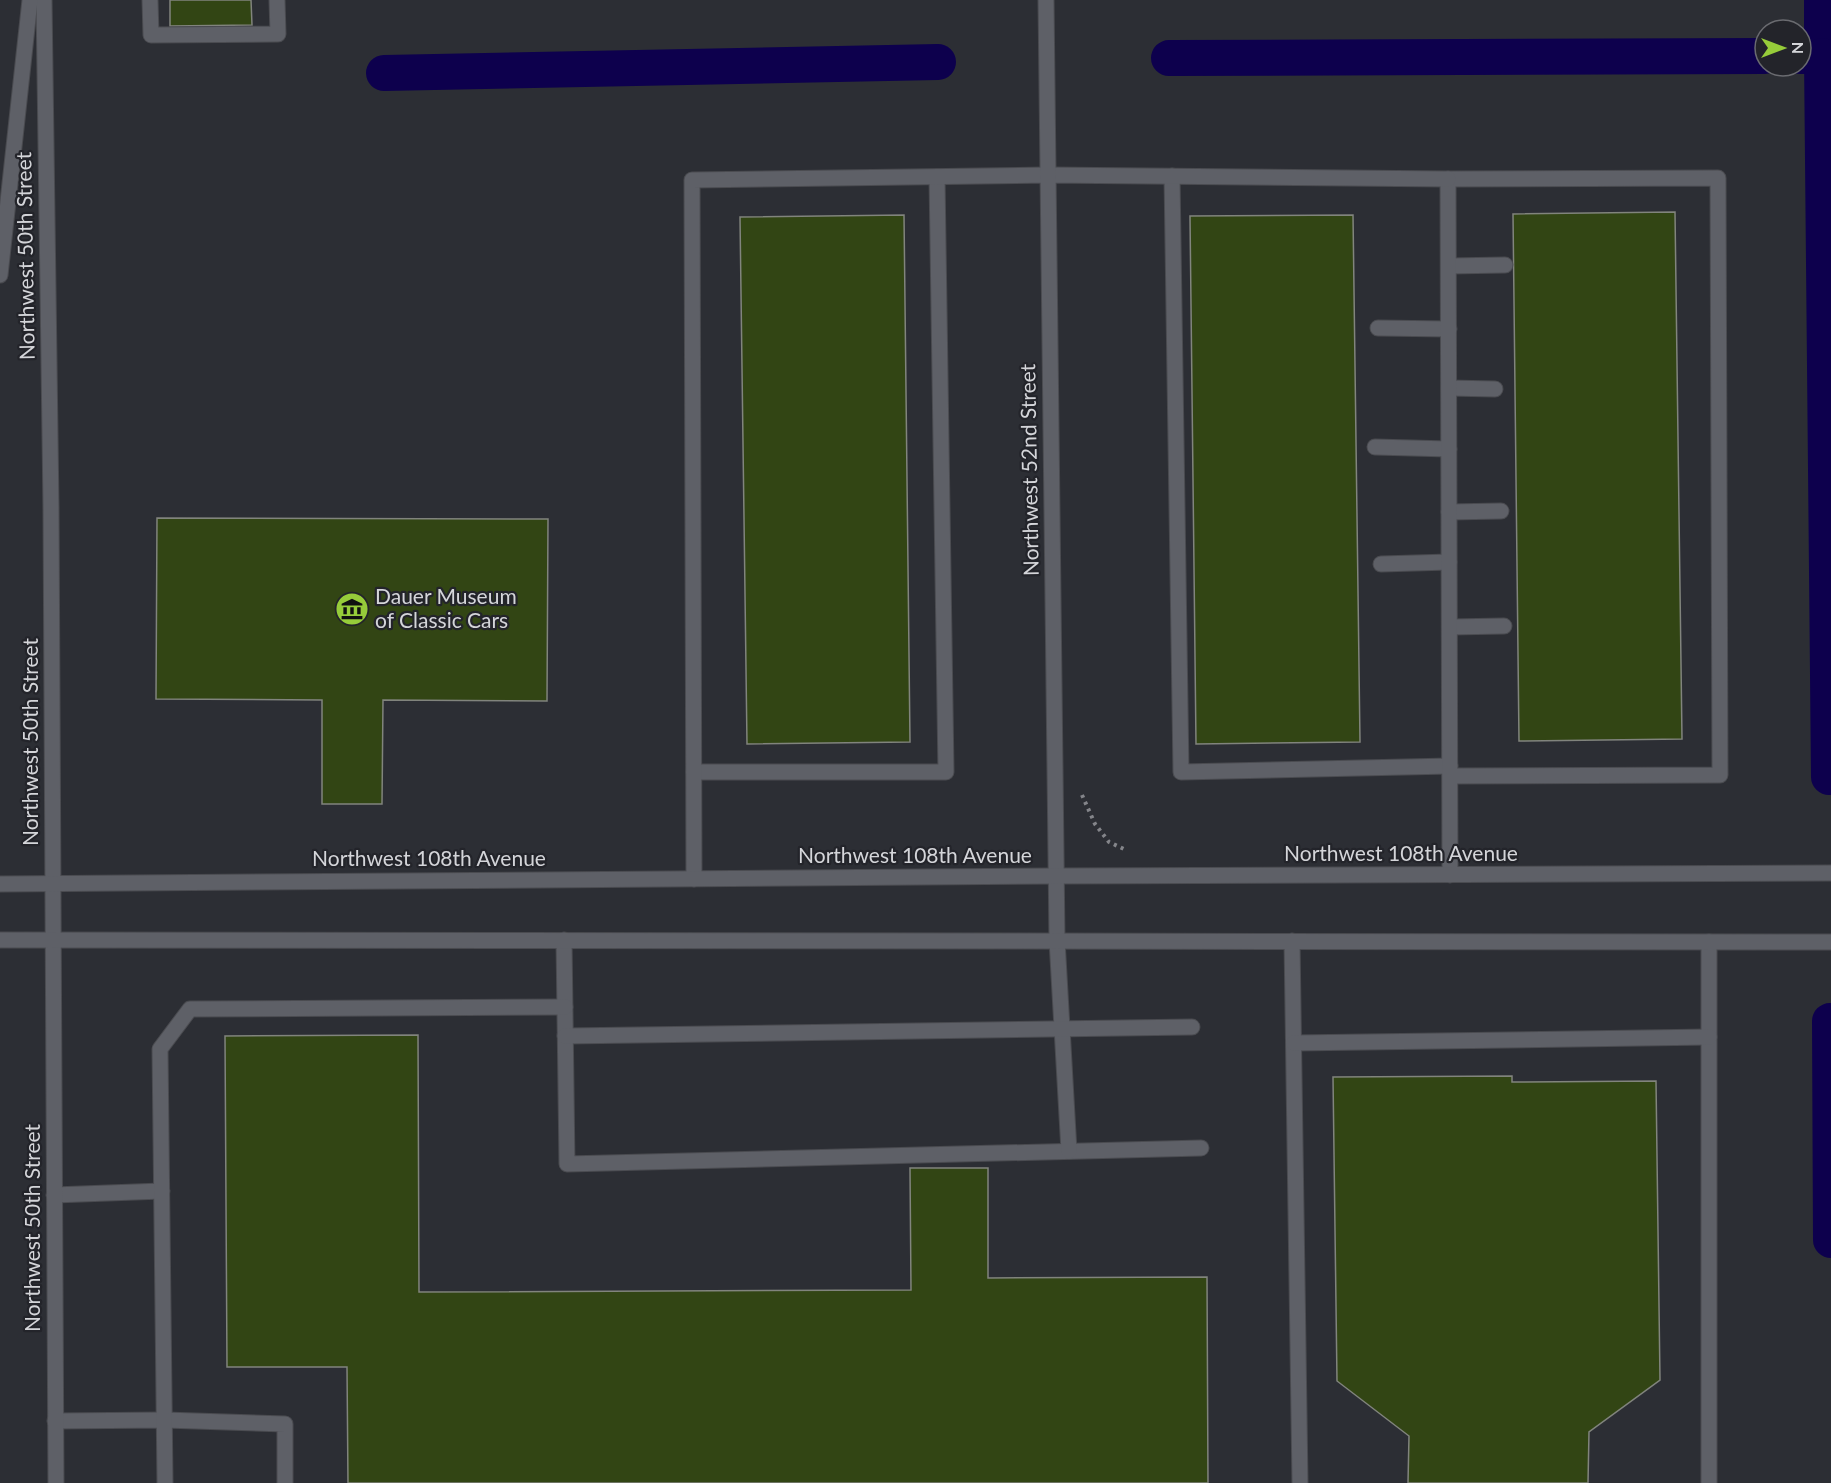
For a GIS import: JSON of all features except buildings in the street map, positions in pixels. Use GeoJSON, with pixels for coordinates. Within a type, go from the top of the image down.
{"type":"FeatureCollection","features":[{"type":"Feature","properties":{"kind":"street","name":"Northwest 50th Street"},"geometry":{"type":"LineString","coordinates":[[0,275],[30,0]]}},
{"type":"Feature","properties":{"kind":"street","name":"Northwest 50th Street"},"geometry":{"type":"LineString","coordinates":[[44,0],[51,507],[56,1483]]}},
{"type":"Feature","properties":{"kind":"street"},"geometry":{"type":"LineString","coordinates":[[150,0],[151,35],[278,34],[277,0]]}},
{"type":"Feature","properties":{"kind":"street","name":"Northwest 52nd Street"},"geometry":{"type":"LineString","coordinates":[[1046,0],[1055,876],[1069,1151]]}},
{"type":"Feature","properties":{"kind":"street"},"geometry":{"type":"LineString","coordinates":[[694,879],[693,180],[1048,175],[1172,176],[1448,179],[1718,178],[1720,775],[1450,771],[1181,772],[1172,176]]}},
{"type":"Feature","properties":{"kind":"street"},"geometry":{"type":"LineString","coordinates":[[694,772],[945,772],[936,177]]}},
{"type":"Feature","properties":{"kind":"street"},"geometry":{"type":"LineString","coordinates":[[1448,179],[1450,875]]}},
{"type":"Feature","properties":{"kind":"street"},"geometry":{"type":"LineString","coordinates":[[1449,266],[1505,265]]}},
{"type":"Feature","properties":{"kind":"street"},"geometry":{"type":"LineString","coordinates":[[1378,328],[1449,330]]}},
{"type":"Feature","properties":{"kind":"street"},"geometry":{"type":"LineString","coordinates":[[1449,388],[1495,389]]}},
{"type":"Feature","properties":{"kind":"street"},"geometry":{"type":"LineString","coordinates":[[1375,447],[1449,449]]}},
{"type":"Feature","properties":{"kind":"street"},"geometry":{"type":"LineString","coordinates":[[1449,512],[1501,511]]}},
{"type":"Feature","properties":{"kind":"street"},"geometry":{"type":"LineString","coordinates":[[1381,564],[1449,562]]}},
{"type":"Feature","properties":{"kind":"street"},"geometry":{"type":"LineString","coordinates":[[1450,627],[1504,626]]}},
{"type":"Feature","properties":{"kind":"street","name":"Northwest 108th Avenue"},"geometry":{"type":"LineString","coordinates":[[0,884],[1831,873]]}},
{"type":"Feature","properties":{"kind":"street"},"geometry":{"type":"LineString","coordinates":[[0,940],[1831,942]]}},
{"type":"Feature","properties":{"kind":"street"},"geometry":{"type":"LineString","coordinates":[[564,940],[567,1164],[1201,1148]]}},
{"type":"Feature","properties":{"kind":"street"},"geometry":{"type":"LineString","coordinates":[[1292,941],[1300,1483]]}},
{"type":"Feature","properties":{"kind":"street"},"geometry":{"type":"LineString","coordinates":[[1708,942],[1708,1483]]}},
{"type":"Feature","properties":{"kind":"street"},"geometry":{"type":"LineString","coordinates":[[165,1483],[160,1049],[190,1009],[565,1007]]}},
{"type":"Feature","properties":{"kind":"street"},"geometry":{"type":"LineString","coordinates":[[565,1036],[1192,1026]]}},
{"type":"Feature","properties":{"kind":"street"},"geometry":{"type":"LineString","coordinates":[[1294,1043],[1708,1037]]}},
{"type":"Feature","properties":{"kind":"street"},"geometry":{"type":"LineString","coordinates":[[54,1196],[162,1191]]}},
{"type":"Feature","properties":{"kind":"street"},"geometry":{"type":"LineString","coordinates":[[56,1421],[165,1420],[285,1424],[285,1483]]}},
{"type":"Feature","properties":{"kind":"path"},"geometry":{"type":"LineString","coordinates":[[1081,788],[1082,797],[1095,824],[1109,842],[1130,852]]}},
{"type":"Feature","properties":{"kind":"waterway"},"geometry":{"type":"LineString","coordinates":[[1813,56],[1822,56],[1822,0]]}},
{"type":"Feature","properties":{"kind":"waterway"},"geometry":{"type":"LineString","coordinates":[[1169,58],[1753,56]]}},
{"type":"Feature","properties":{"kind":"waterway"},"geometry":{"type":"LineString","coordinates":[[1822,56],[1829,777]]}},
{"type":"Feature","properties":{"kind":"waterway"},"geometry":{"type":"LineString","coordinates":[[384,73],[938,62]]}},
{"type":"Feature","properties":{"kind":"waterway"},"geometry":{"type":"LineString","coordinates":[[1830,1021],[1831,1240]]}},
{"type":"Feature","properties":{"kind":"place","name":"Dauer Museum of Classic Cars"},"geometry":{"type":"Point","coordinates":[352,609]}}]}
